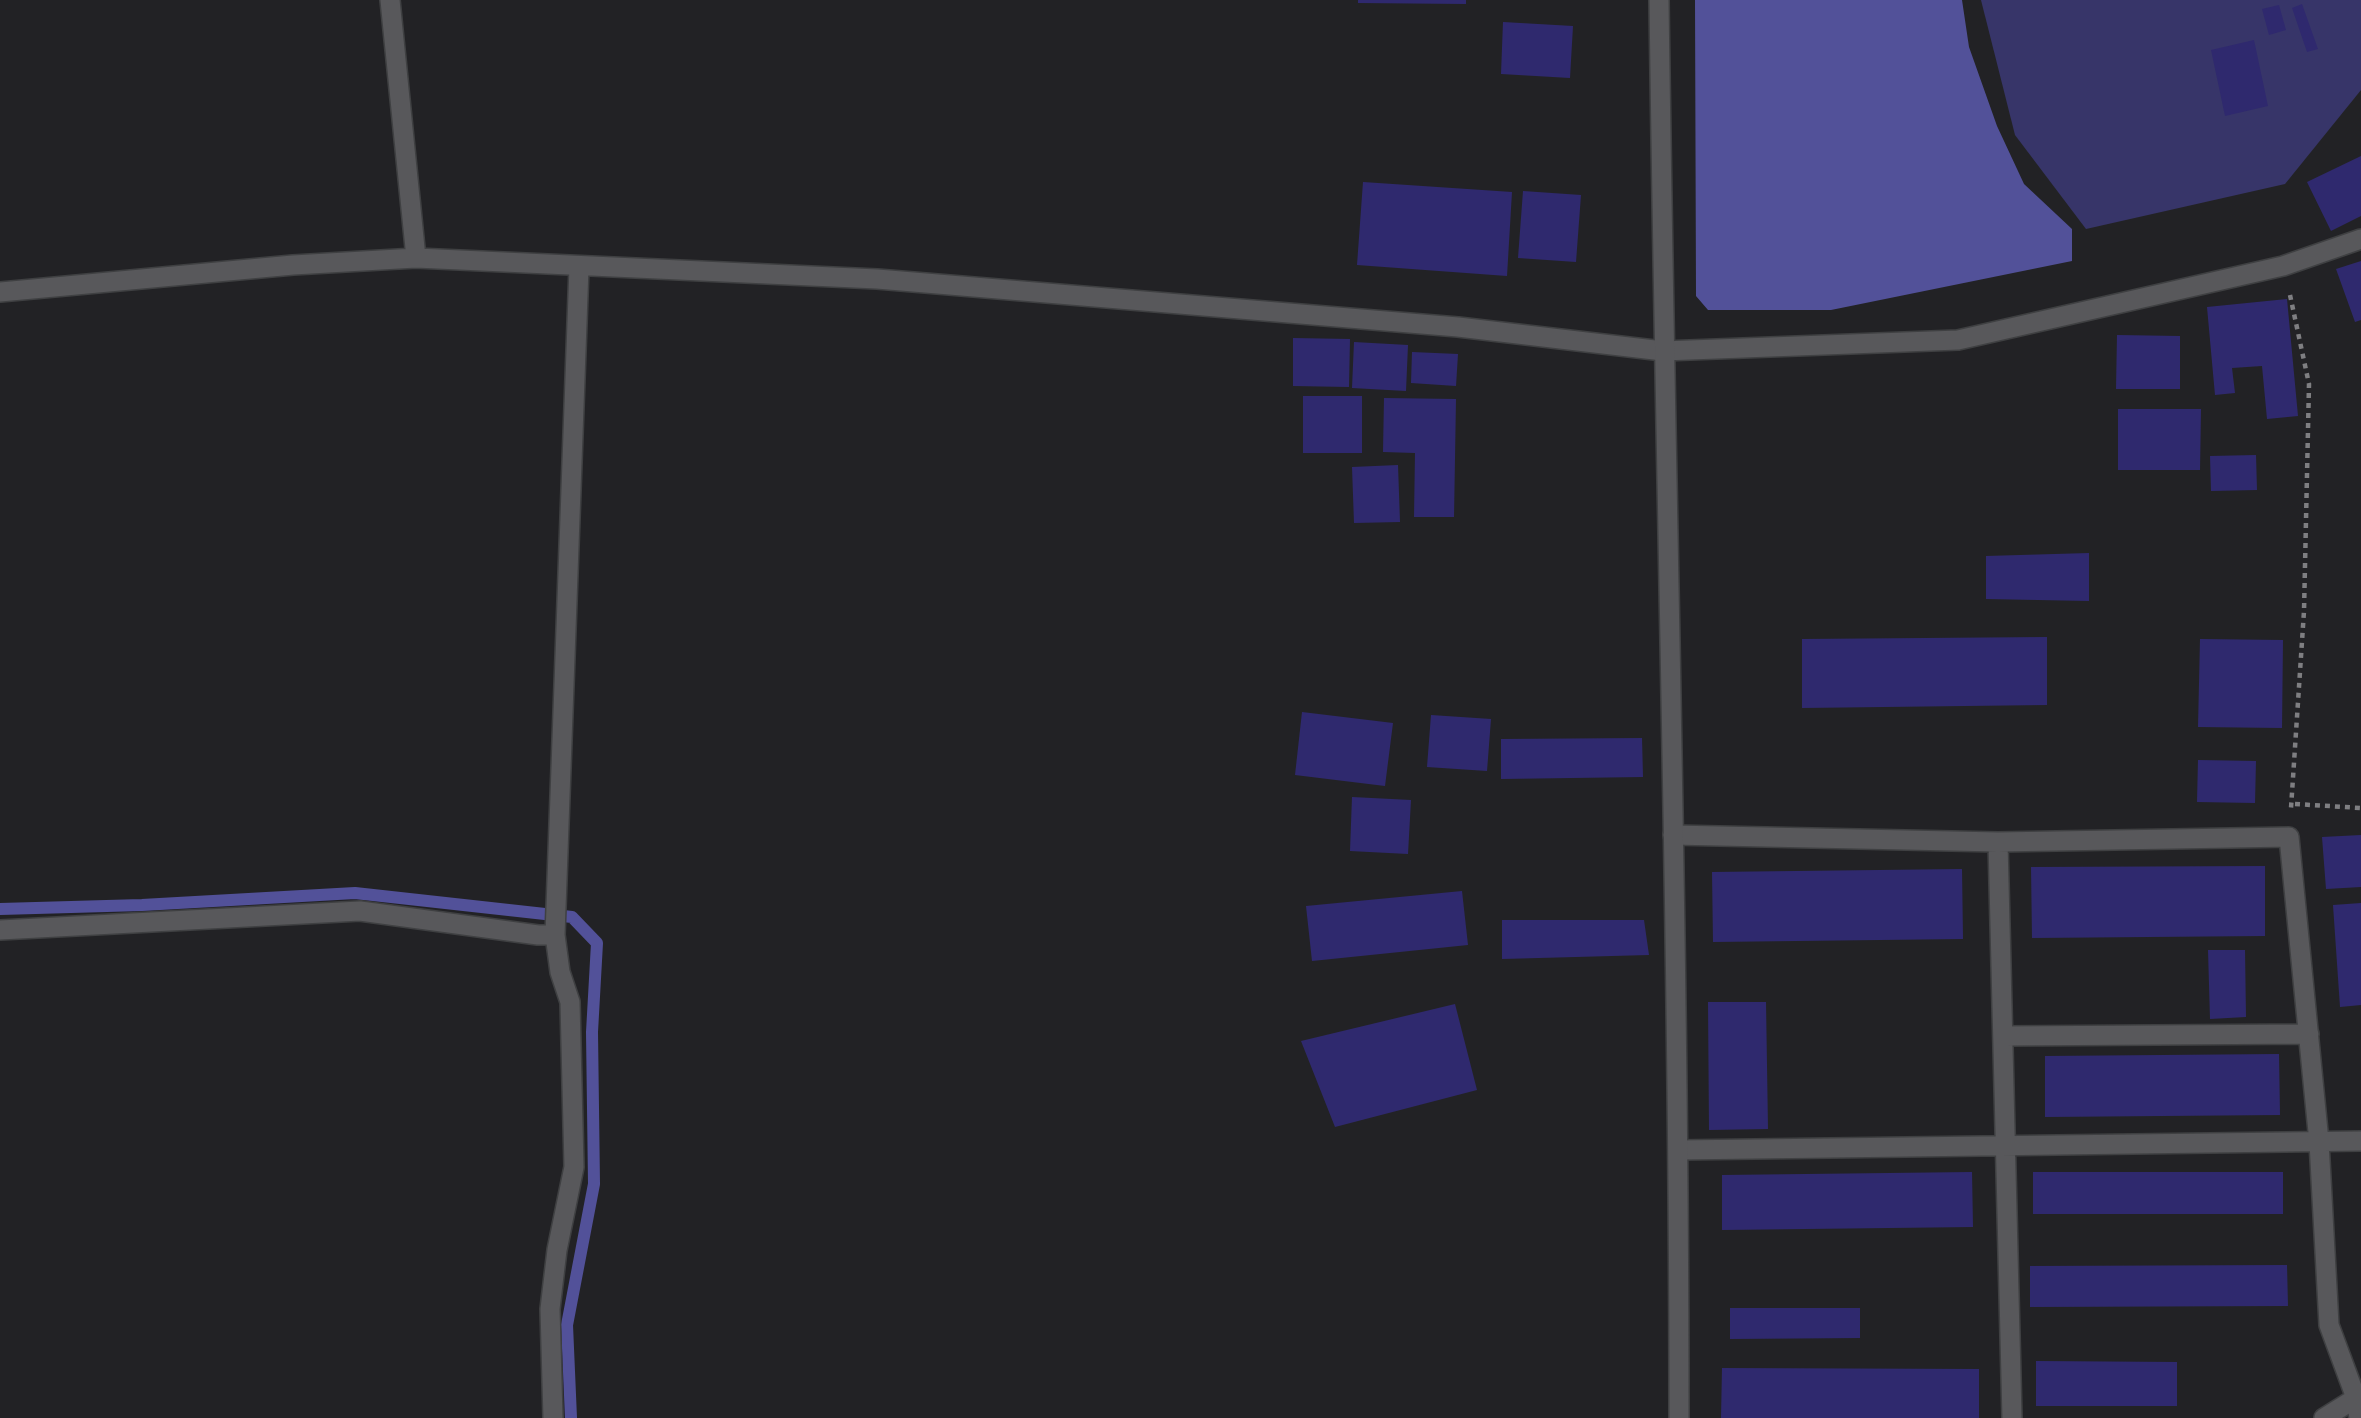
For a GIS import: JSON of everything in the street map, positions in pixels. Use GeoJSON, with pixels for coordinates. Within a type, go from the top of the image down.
{"type":"FeatureCollection","features":[{"type":"Feature","properties":{"kind":"street"},"geometry":{"type":"LineString","coordinates":[[390,0],[416,258]]}},
{"type":"Feature","properties":{"kind":"street"},"geometry":{"type":"LineString","coordinates":[[1659,0],[1663,351],[1679,1150],[1679,1418]]}},
{"type":"Feature","properties":{"kind":"street"},"geometry":{"type":"LineString","coordinates":[[0,292],[293,265],[416,258],[891,280],[1458,327],[1663,351],[1958,340],[2283,266],[2361,239]]}},
{"type":"Feature","properties":{"kind":"street"},"geometry":{"type":"LineString","coordinates":[[553,1418],[550,1309],[557,1251],[574,1167],[569,1002],[559,972],[555,935],[579,267]]}},
{"type":"Feature","properties":{"kind":"street"},"geometry":{"type":"LineString","coordinates":[[1673,835],[1998,842],[2289,837],[2319,1142],[2329,1325],[2357,1408],[2323,1418]]}},
{"type":"Feature","properties":{"kind":"street"},"geometry":{"type":"LineString","coordinates":[[1998,842],[2012,1418]]}},
{"type":"Feature","properties":{"kind":"street"},"geometry":{"type":"LineString","coordinates":[[0,930],[360,911],[555,935]]}},
{"type":"Feature","properties":{"kind":"street"},"geometry":{"type":"LineString","coordinates":[[2003,1037],[2309,1034]]}},
{"type":"Feature","properties":{"kind":"street"},"geometry":{"type":"LineString","coordinates":[[1679,1150],[2361,1141]]}},
{"type":"Feature","properties":{"kind":"path"},"geometry":{"type":"LineString","coordinates":[[2283,266],[2309,384],[2304,611],[2289,837]]}},
{"type":"Feature","properties":{"kind":"path"},"geometry":{"type":"LineString","coordinates":[[2291,804],[2361,808]]}},
{"type":"Feature","properties":{"kind":"shaded area"},"geometry":{"type":"Polygon","coordinates":[[[1695,0],[1962,0],[1969,47],[1997,126],[2024,184],[2072,229],[2072,261],[1831,310],[1708,310],[1696,296],[1695,0]]]}},
{"type":"Feature","properties":{"kind":"shaded area"},"geometry":{"type":"Polygon","coordinates":[[[1981,0],[2361,0],[2361,90],[2285,184],[2086,229],[2015,135],[1981,0]]]}},
{"type":"Feature","properties":{"kind":"building"},"geometry":{"type":"Polygon","coordinates":[[[1358,0],[1466,0],[1466,4],[1358,3],[1358,0]]]}},
{"type":"Feature","properties":{"kind":"building"},"geometry":{"type":"Polygon","coordinates":[[[2302,4],[2318,49],[2307,52],[2292,8],[2302,4]]]}},
{"type":"Feature","properties":{"kind":"building"},"geometry":{"type":"Polygon","coordinates":[[[2279,5],[2286,30],[2269,35],[2262,9],[2279,5]]]}},
{"type":"Feature","properties":{"kind":"building"},"geometry":{"type":"Polygon","coordinates":[[[1503,22],[1573,26],[1570,78],[1501,74],[1503,22]]]}},
{"type":"Feature","properties":{"kind":"building"},"geometry":{"type":"Polygon","coordinates":[[[2254,40],[2268,106],[2225,116],[2211,50],[2254,40]]]}},
{"type":"Feature","properties":{"kind":"building"},"geometry":{"type":"Polygon","coordinates":[[[2361,156],[2361,216],[2331,231],[2307,182],[2361,156]]]}},
{"type":"Feature","properties":{"kind":"building"},"geometry":{"type":"Polygon","coordinates":[[[1363,182],[1512,192],[1507,276],[1357,265],[1363,182]]]}},
{"type":"Feature","properties":{"kind":"building"},"geometry":{"type":"Polygon","coordinates":[[[1523,191],[1581,195],[1576,262],[1518,258],[1523,191]]]}},
{"type":"Feature","properties":{"kind":"building"},"geometry":{"type":"Polygon","coordinates":[[[2361,261],[2361,320],[2355,322],[2336,269],[2361,261]]]}},
{"type":"Feature","properties":{"kind":"building"},"geometry":{"type":"Polygon","coordinates":[[[2287,299],[2298,416],[2267,419],[2262,366],[2232,368],[2235,393],[2215,395],[2207,307],[2287,299]]]}},
{"type":"Feature","properties":{"kind":"building"},"geometry":{"type":"Polygon","coordinates":[[[2117,335],[2180,336],[2180,389],[2116,389],[2117,335]]]}},
{"type":"Feature","properties":{"kind":"building"},"geometry":{"type":"Polygon","coordinates":[[[1293,338],[1350,339],[1349,387],[1293,386],[1293,338]]]}},
{"type":"Feature","properties":{"kind":"building"},"geometry":{"type":"Polygon","coordinates":[[[1354,342],[1408,345],[1406,391],[1352,388],[1354,342]]]}},
{"type":"Feature","properties":{"kind":"building"},"geometry":{"type":"Polygon","coordinates":[[[1412,352],[1458,354],[1456,386],[1411,383],[1412,352]]]}},
{"type":"Feature","properties":{"kind":"building"},"geometry":{"type":"Polygon","coordinates":[[[1303,396],[1362,396],[1362,453],[1303,453],[1303,396]]]}},
{"type":"Feature","properties":{"kind":"building"},"geometry":{"type":"Polygon","coordinates":[[[1384,398],[1456,399],[1454,517],[1414,517],[1415,453],[1383,452],[1384,398]]]}},
{"type":"Feature","properties":{"kind":"building"},"geometry":{"type":"Polygon","coordinates":[[[2118,409],[2201,409],[2200,470],[2118,470],[2118,409]]]}},
{"type":"Feature","properties":{"kind":"building"},"geometry":{"type":"Polygon","coordinates":[[[2256,455],[2257,490],[2211,491],[2210,456],[2256,455]]]}},
{"type":"Feature","properties":{"kind":"building"},"geometry":{"type":"Polygon","coordinates":[[[1398,465],[1400,522],[1354,523],[1352,467],[1398,465]]]}},
{"type":"Feature","properties":{"kind":"building"},"geometry":{"type":"Polygon","coordinates":[[[2089,553],[2089,601],[1986,599],[1986,556],[2089,553]]]}},
{"type":"Feature","properties":{"kind":"building"},"geometry":{"type":"Polygon","coordinates":[[[2047,637],[2047,705],[1802,708],[1802,639],[2047,637]]]}},
{"type":"Feature","properties":{"kind":"building"},"geometry":{"type":"Polygon","coordinates":[[[2200,639],[2283,640],[2282,728],[2198,727],[2200,639]]]}},
{"type":"Feature","properties":{"kind":"building"},"geometry":{"type":"Polygon","coordinates":[[[1302,712],[1393,723],[1385,786],[1295,775],[1302,712]]]}},
{"type":"Feature","properties":{"kind":"building"},"geometry":{"type":"Polygon","coordinates":[[[1431,715],[1491,719],[1487,771],[1427,767],[1431,715]]]}},
{"type":"Feature","properties":{"kind":"building"},"geometry":{"type":"Polygon","coordinates":[[[1642,738],[1643,777],[1501,779],[1501,739],[1642,738]]]}},
{"type":"Feature","properties":{"kind":"building"},"geometry":{"type":"Polygon","coordinates":[[[2198,760],[2256,761],[2255,803],[2197,802],[2198,760]]]}},
{"type":"Feature","properties":{"kind":"building"},"geometry":{"type":"Polygon","coordinates":[[[1352,797],[1411,800],[1408,854],[1350,851],[1352,797]]]}},
{"type":"Feature","properties":{"kind":"building"},"geometry":{"type":"Polygon","coordinates":[[[2361,835],[2361,887],[2326,889],[2322,837],[2361,835]]]}},
{"type":"Feature","properties":{"kind":"building"},"geometry":{"type":"Polygon","coordinates":[[[2265,866],[2265,936],[2032,938],[2031,867],[2265,866]]]}},
{"type":"Feature","properties":{"kind":"building"},"geometry":{"type":"Polygon","coordinates":[[[1962,869],[1963,939],[1713,942],[1712,872],[1962,869]]]}},
{"type":"Feature","properties":{"kind":"building"},"geometry":{"type":"Polygon","coordinates":[[[1462,891],[1468,945],[1312,961],[1306,906],[1462,891]]]}},
{"type":"Feature","properties":{"kind":"building"},"geometry":{"type":"Polygon","coordinates":[[[2361,903],[2361,1005],[2340,1007],[2333,905],[2361,903]]]}},
{"type":"Feature","properties":{"kind":"building"},"geometry":{"type":"Polygon","coordinates":[[[1502,920],[1644,920],[1649,955],[1502,959],[1502,920]]]}},
{"type":"Feature","properties":{"kind":"building"},"geometry":{"type":"Polygon","coordinates":[[[2208,950],[2245,950],[2246,1017],[2210,1019],[2208,950]]]}},
{"type":"Feature","properties":{"kind":"building"},"geometry":{"type":"Polygon","coordinates":[[[1708,1002],[1766,1002],[1768,1129],[1709,1130],[1708,1002]]]}},
{"type":"Feature","properties":{"kind":"building"},"geometry":{"type":"Polygon","coordinates":[[[1455,1004],[1477,1090],[1335,1127],[1301,1041],[1455,1004]]]}},
{"type":"Feature","properties":{"kind":"building"},"geometry":{"type":"Polygon","coordinates":[[[2279,1054],[2280,1115],[2045,1117],[2045,1056],[2279,1054]]]}},
{"type":"Feature","properties":{"kind":"building"},"geometry":{"type":"Polygon","coordinates":[[[1972,1172],[1973,1227],[1722,1230],[1722,1175],[1972,1172]]]}},
{"type":"Feature","properties":{"kind":"building"},"geometry":{"type":"Polygon","coordinates":[[[2033,1172],[2283,1172],[2283,1214],[2033,1214],[2033,1172]]]}},
{"type":"Feature","properties":{"kind":"building"},"geometry":{"type":"Polygon","coordinates":[[[2287,1265],[2288,1306],[2030,1307],[2030,1266],[2287,1265]]]}},
{"type":"Feature","properties":{"kind":"building"},"geometry":{"type":"Polygon","coordinates":[[[1730,1308],[1860,1308],[1860,1338],[1730,1339],[1730,1308]]]}},
{"type":"Feature","properties":{"kind":"building"},"geometry":{"type":"Polygon","coordinates":[[[2036,1361],[2177,1362],[2177,1406],[2036,1406],[2036,1361]]]}},
{"type":"Feature","properties":{"kind":"building"},"geometry":{"type":"Polygon","coordinates":[[[1722,1368],[1979,1369],[1979,1418],[1721,1418],[1722,1368]]]}},
{"type":"Feature","properties":{"kind":"waterway"},"geometry":{"type":"LineString","coordinates":[[0,909],[142,905],[355,893],[572,917],[597,943],[592,1032],[594,1184],[567,1325],[571,1418]]}}]}
